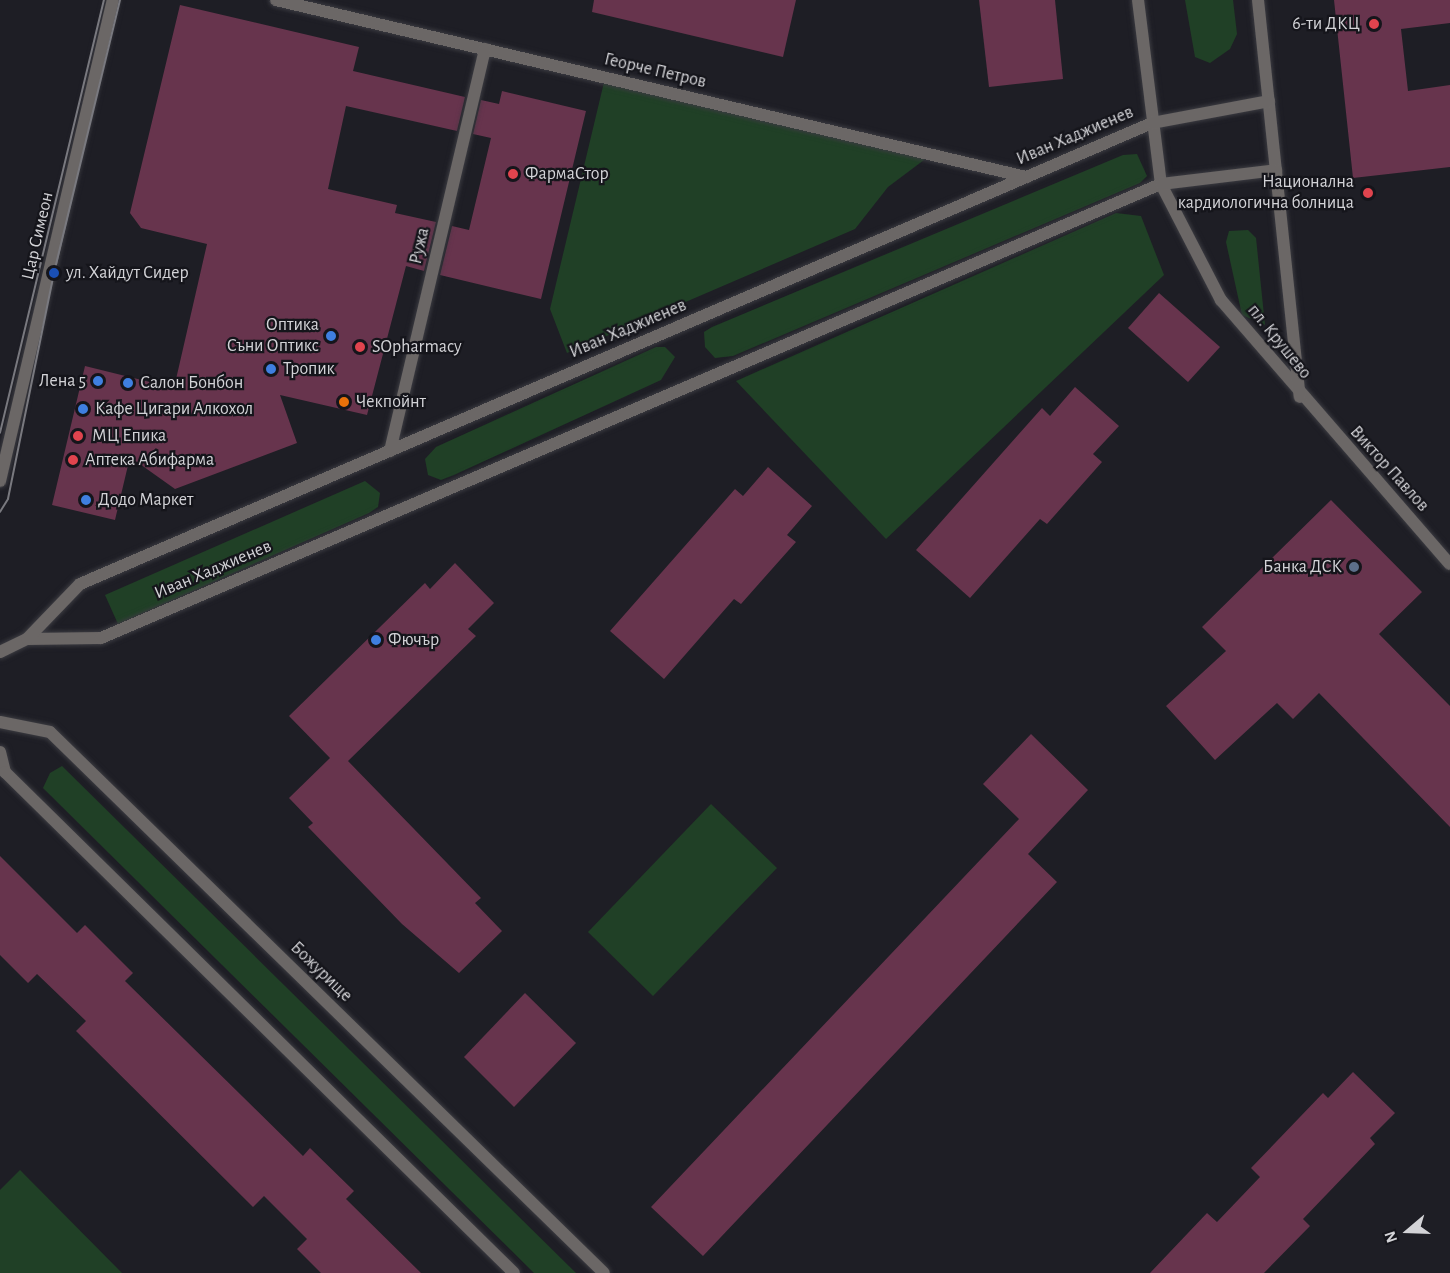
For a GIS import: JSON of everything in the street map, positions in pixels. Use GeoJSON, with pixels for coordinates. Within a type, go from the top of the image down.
{"type":"FeatureCollection","features":[{"type":"Feature","properties":{"kind":"street","name":"Цар Симеон"},"geometry":{"type":"LineString","coordinates":[[0,481],[113,0]]}},
{"type":"Feature","properties":{"kind":"street","name":"Георче Петров"},"geometry":{"type":"LineString","coordinates":[[276,0],[1026,177]]}},
{"type":"Feature","properties":{"kind":"street","name":"пл. Крушево"},"geometry":{"type":"LineString","coordinates":[[1138,0],[1161,184],[1221,300],[1300,397]]}},
{"type":"Feature","properties":{"kind":"street","name":"пл. Крушево"},"geometry":{"type":"LineString","coordinates":[[1258,0],[1300,397]]}},
{"type":"Feature","properties":{"kind":"street","name":"Ружа"},"geometry":{"type":"LineString","coordinates":[[390,451],[485,49]]}},
{"type":"Feature","properties":{"kind":"street","name":"Иван Хаджиенев"},"geometry":{"type":"LineString","coordinates":[[0,652],[27,639],[80,584],[1152,123],[1269,100]]}},
{"type":"Feature","properties":{"kind":"street","name":"Иван Хаджиенев"},"geometry":{"type":"LineString","coordinates":[[27,639],[101,638],[1161,184],[1276,170]]}},
{"type":"Feature","properties":{"kind":"street","name":"Виктор Павлов"},"geometry":{"type":"LineString","coordinates":[[1300,397],[1450,564]]}},
{"type":"Feature","properties":{"kind":"street","name":"Божурище"},"geometry":{"type":"LineString","coordinates":[[0,722],[50,732],[604,1273]]}},
{"type":"Feature","properties":{"kind":"street"},"geometry":{"type":"LineString","coordinates":[[0,752],[5,772],[514,1273]]}},
{"type":"Feature","properties":{"kind":"green space"},"geometry":{"type":"Polygon","coordinates":[[[1185,0],[1233,0],[1237,34],[1230,49],[1210,63],[1195,57],[1185,0]]]}},
{"type":"Feature","properties":{"kind":"green space"},"geometry":{"type":"Polygon","coordinates":[[[605,78],[932,154],[888,187],[855,229],[567,353],[550,309],[605,78]]]}},
{"type":"Feature","properties":{"kind":"green space"},"geometry":{"type":"Polygon","coordinates":[[[1137,154],[1147,176],[1140,183],[733,356],[715,358],[705,347],[704,332],[712,327],[1123,155],[1137,154]]]}},
{"type":"Feature","properties":{"kind":"green space"},"geometry":{"type":"Polygon","coordinates":[[[1116,213],[1141,216],[1164,275],[886,539],[736,381],[1116,213]]]}},
{"type":"Feature","properties":{"kind":"green space"},"geometry":{"type":"Polygon","coordinates":[[[1248,230],[1256,238],[1265,325],[1242,315],[1226,242],[1229,231],[1248,230]]]}},
{"type":"Feature","properties":{"kind":"green space"},"geometry":{"type":"Polygon","coordinates":[[[656,347],[665,347],[675,357],[661,380],[454,475],[441,480],[428,475],[425,459],[436,447],[656,347]]]}},
{"type":"Feature","properties":{"kind":"green space"},"geometry":{"type":"Polygon","coordinates":[[[365,481],[380,493],[378,507],[369,513],[118,624],[105,595],[365,481]]]}},
{"type":"Feature","properties":{"kind":"green space"},"geometry":{"type":"Polygon","coordinates":[[[62,766],[576,1273],[534,1273],[43,788],[50,773],[62,766]]]}},
{"type":"Feature","properties":{"kind":"green space"},"geometry":{"type":"Polygon","coordinates":[[[711,804],[777,868],[653,996],[588,932],[711,804]]]}},
{"type":"Feature","properties":{"kind":"green space"},"geometry":{"type":"Polygon","coordinates":[[[20,1170],[122,1273],[0,1273],[0,1190],[20,1170]]]}},
{"type":"Feature","properties":{"kind":"building"},"geometry":{"type":"Polygon","coordinates":[[[594,0],[796,0],[783,57],[592,12],[594,0]]]}},
{"type":"Feature","properties":{"kind":"building"},"geometry":{"type":"Polygon","coordinates":[[[979,0],[1055,0],[1063,79],[989,87],[979,0]]]}},
{"type":"Feature","properties":{"kind":"building"},"geometry":{"type":"Polygon","coordinates":[[[1334,0],[1450,0],[1450,23],[1401,29],[1408,91],[1450,85],[1450,167],[1353,178],[1334,0]]]}},
{"type":"Feature","properties":{"kind":"building"},"geometry":{"type":"Polygon","coordinates":[[[180,5],[359,47],[353,71],[465,97],[457,131],[346,106],[328,189],[397,205],[395,213],[436,222],[424,271],[406,266],[367,415],[280,395],[297,443],[175,489],[130,457],[115,520],[52,505],[85,366],[174,388],[207,244],[141,228],[130,213],[180,5]]]}},
{"type":"Feature","properties":{"kind":"building"},"geometry":{"type":"Polygon","coordinates":[[[502,91],[586,111],[541,299],[440,275],[452,226],[469,230],[491,138],[473,134],[481,100],[499,104],[502,91]]]}},
{"type":"Feature","properties":{"kind":"building"},"geometry":{"type":"Polygon","coordinates":[[[1159,293],[1220,347],[1188,382],[1128,328],[1159,293]]]}},
{"type":"Feature","properties":{"kind":"building"},"geometry":{"type":"Polygon","coordinates":[[[1075,387],[1119,426],[1093,454],[1102,462],[1047,524],[1040,519],[970,598],[916,550],[1042,408],[1050,416],[1075,387]]]}},
{"type":"Feature","properties":{"kind":"building"},"geometry":{"type":"Polygon","coordinates":[[[768,467],[812,506],[787,535],[796,542],[741,604],[734,599],[664,679],[610,631],[735,489],[743,496],[768,467]]]}},
{"type":"Feature","properties":{"kind":"building"},"geometry":{"type":"Polygon","coordinates":[[[1331,500],[1422,592],[1379,634],[1450,706],[1450,827],[1319,693],[1293,719],[1277,703],[1215,760],[1166,706],[1226,651],[1202,627],[1331,500]]]}},
{"type":"Feature","properties":{"kind":"building"},"geometry":{"type":"Polygon","coordinates":[[[455,563],[494,603],[468,629],[476,636],[348,761],[481,898],[475,903],[502,931],[459,973],[402,924],[308,827],[313,823],[289,798],[330,758],[289,716],[425,583],[430,589],[455,563]]]}},
{"type":"Feature","properties":{"kind":"building"},"geometry":{"type":"Polygon","coordinates":[[[1031,734],[1088,790],[1028,854],[1057,882],[703,1256],[651,1207],[1019,819],[983,784],[1031,734]]]}},
{"type":"Feature","properties":{"kind":"building"},"geometry":{"type":"Polygon","coordinates":[[[0,856],[77,933],[85,925],[133,973],[125,981],[303,1156],[310,1148],[354,1191],[346,1199],[421,1273],[321,1273],[297,1249],[307,1239],[264,1196],[253,1207],[76,1031],[86,1021],[37,974],[28,983],[0,955],[0,856]]]}},
{"type":"Feature","properties":{"kind":"building"},"geometry":{"type":"Polygon","coordinates":[[[525,993],[576,1043],[514,1107],[464,1057],[525,993]]]}},
{"type":"Feature","properties":{"kind":"building"},"geometry":{"type":"Polygon","coordinates":[[[1353,1072],[1395,1113],[1370,1138],[1375,1144],[1303,1219],[1310,1226],[1264,1273],[1150,1273],[1207,1213],[1217,1222],[1260,1177],[1251,1168],[1323,1093],[1328,1098],[1353,1072]]]}},
{"type":"Feature","properties":{"kind":"tram line"},"geometry":{"type":"LineString","coordinates":[[0,433],[104,0]]}},
{"type":"Feature","properties":{"kind":"tram line"},"geometry":{"type":"LineString","coordinates":[[0,512],[8,499],[54,273],[120,0]]}},
{"type":"Feature","properties":{"kind":"place","name":"6-ти ДКЦ"},"geometry":{"type":"Point","coordinates":[1374,24]}},
{"type":"Feature","properties":{"kind":"place","name":"ФармаСтор"},"geometry":{"type":"Point","coordinates":[513,174]}},
{"type":"Feature","properties":{"kind":"place","name":"Национална кардиологична болница"},"geometry":{"type":"Point","coordinates":[1368,193]}},
{"type":"Feature","properties":{"kind":"place","name":"ул. Хайдут Сидер"},"geometry":{"type":"Point","coordinates":[54,273]}},
{"type":"Feature","properties":{"kind":"place","name":"Оптика Съни Оптикс"},"geometry":{"type":"Point","coordinates":[331,336]}},
{"type":"Feature","properties":{"kind":"place","name":"SOpharmacy"},"geometry":{"type":"Point","coordinates":[360,347]}},
{"type":"Feature","properties":{"kind":"place","name":"Тропик"},"geometry":{"type":"Point","coordinates":[271,369]}},
{"type":"Feature","properties":{"kind":"place","name":"Лена 5"},"geometry":{"type":"Point","coordinates":[98,381]}},
{"type":"Feature","properties":{"kind":"place","name":"Салон Бонбон"},"geometry":{"type":"Point","coordinates":[128,383]}},
{"type":"Feature","properties":{"kind":"place","name":"Чекпойнт"},"geometry":{"type":"Point","coordinates":[344,402]}},
{"type":"Feature","properties":{"kind":"place","name":"Кафе Цигари Алкохол"},"geometry":{"type":"Point","coordinates":[83,409]}},
{"type":"Feature","properties":{"kind":"place","name":"МЦ Епика"},"geometry":{"type":"Point","coordinates":[78,436]}},
{"type":"Feature","properties":{"kind":"place","name":"Аптека Абифарма"},"geometry":{"type":"Point","coordinates":[73,460]}},
{"type":"Feature","properties":{"kind":"place","name":"Додо Маркет"},"geometry":{"type":"Point","coordinates":[86,500]}},
{"type":"Feature","properties":{"kind":"place","name":"Банка ДСК"},"geometry":{"type":"Point","coordinates":[1354,567]}},
{"type":"Feature","properties":{"kind":"place","name":"Фючър"},"geometry":{"type":"Point","coordinates":[376,640]}}]}
